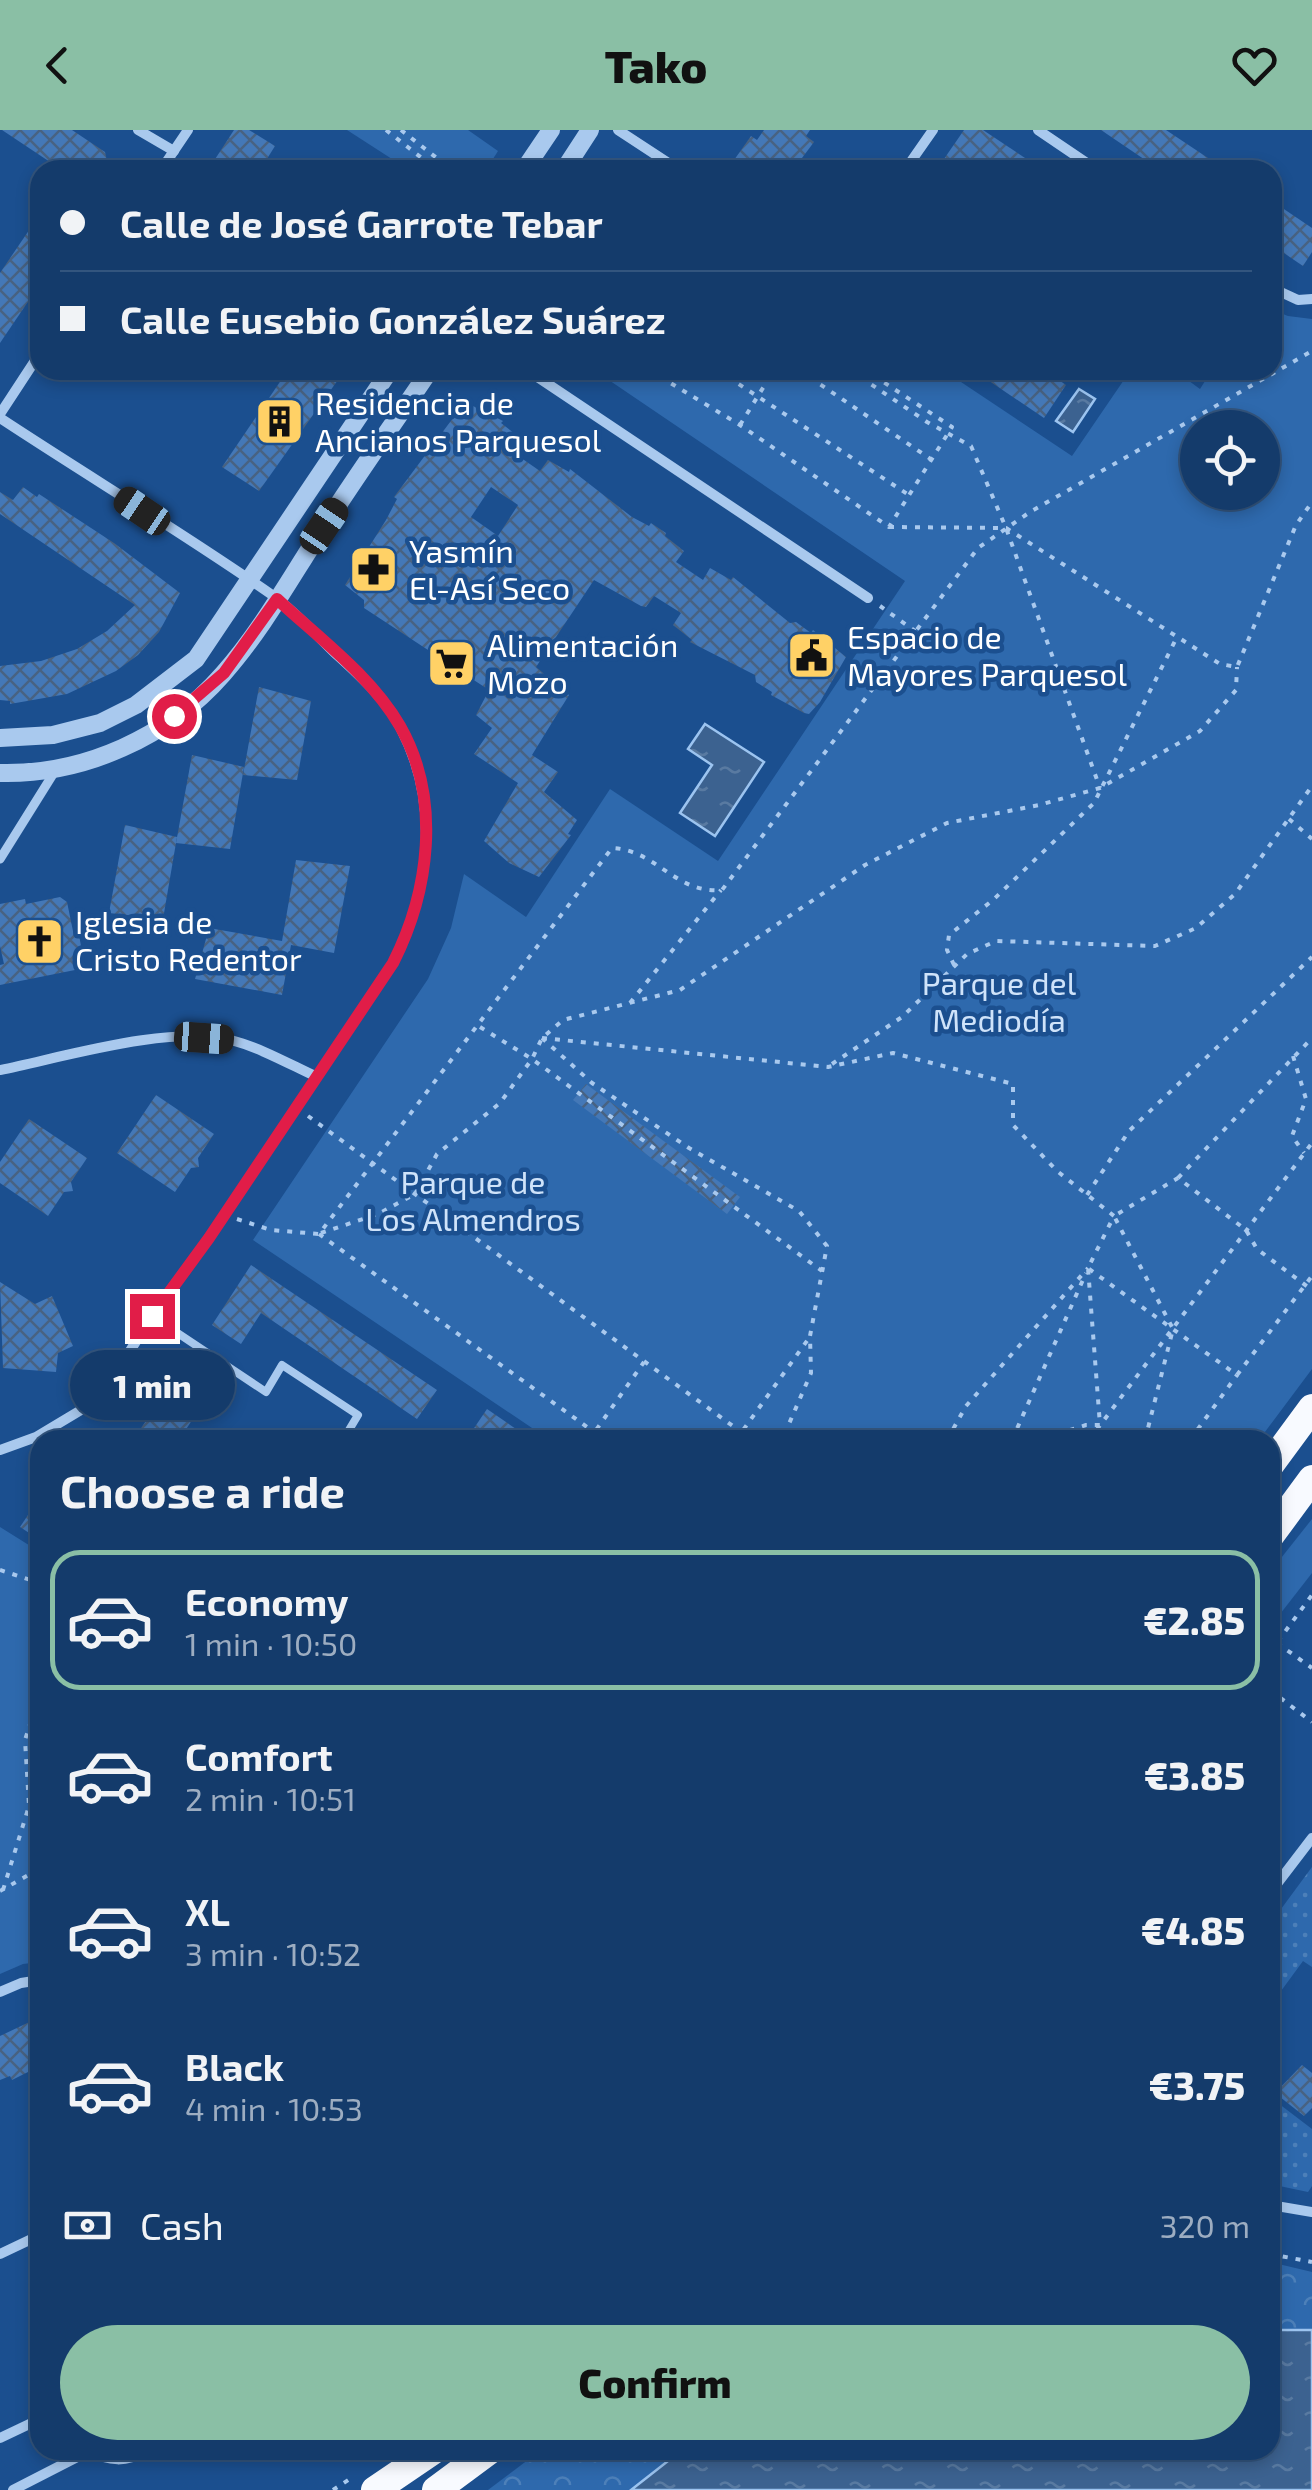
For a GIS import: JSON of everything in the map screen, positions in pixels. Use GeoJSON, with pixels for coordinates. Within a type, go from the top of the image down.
{"type":"FeatureCollection","features":[{"type":"Feature","properties":{"kind":"highway"},"geometry":{"type":"LineString","coordinates":[[1280,1451],[1312,1408]]}},
{"type":"Feature","properties":{"kind":"highway"},"geometry":{"type":"LineString","coordinates":[[1280,1523],[1312,1480]]}},
{"type":"Feature","properties":{"kind":"highway"},"geometry":{"type":"LineString","coordinates":[[375,2490],[419,2460]]}},
{"type":"Feature","properties":{"kind":"highway"},"geometry":{"type":"LineString","coordinates":[[436,2490],[476,2460]]}},
{"type":"Feature","properties":{"kind":"street"},"geometry":{"type":"LineString","coordinates":[[138,130],[174,151]]}},
{"type":"Feature","properties":{"kind":"street"},"geometry":{"type":"LineString","coordinates":[[168,160],[188,130]]}},
{"type":"Feature","properties":{"kind":"street"},"geometry":{"type":"LineString","coordinates":[[531,160],[551,130]]}},
{"type":"Feature","properties":{"kind":"street"},"geometry":{"type":"LineString","coordinates":[[570,160],[590,130]]}},
{"type":"Feature","properties":{"kind":"street"},"geometry":{"type":"LineString","coordinates":[[618,130],[664,160]]}},
{"type":"Feature","properties":{"kind":"street"},"geometry":{"type":"LineString","coordinates":[[912,160],[933,130]]}},
{"type":"Feature","properties":{"kind":"street"},"geometry":{"type":"LineString","coordinates":[[1038,130],[1083,160]]}},
{"type":"Feature","properties":{"kind":"street"},"geometry":{"type":"LineString","coordinates":[[1282,293],[1298,300],[1312,299]]}},
{"type":"Feature","properties":{"kind":"street"},"geometry":{"type":"LineString","coordinates":[[30,369],[0,416],[277,599],[370,686],[400,727],[414,762],[424,804],[426,842],[422,892],[409,932],[393,963],[152,1316],[116,1375],[81,1410],[46,1430]]}},
{"type":"Feature","properties":{"kind":"street"},"geometry":{"type":"LineString","coordinates":[[0,738],[68,732],[100,723],[136,705],[196,659],[383,380]]}},
{"type":"Feature","properties":{"kind":"street"},"geometry":{"type":"LineString","coordinates":[[0,773],[56,768],[113,754],[147,736],[200,696],[224,673],[277,599],[423,380]]}},
{"type":"Feature","properties":{"kind":"street"},"geometry":{"type":"LineString","coordinates":[[542,380],[868,598]]}},
{"type":"Feature","properties":{"kind":"street"},"geometry":{"type":"LineString","coordinates":[[0,859],[56,768]]}},
{"type":"Feature","properties":{"kind":"street"},"geometry":{"type":"LineString","coordinates":[[0,1070],[181,1036],[228,1039],[317,1077]]}},
{"type":"Feature","properties":{"kind":"street"},"geometry":{"type":"LineString","coordinates":[[0,1450],[30,1438]]}},
{"type":"Feature","properties":{"kind":"street"},"geometry":{"type":"LineString","coordinates":[[1280,1880],[1312,1838]]}},
{"type":"Feature","properties":{"kind":"street"},"geometry":{"type":"LineString","coordinates":[[0,1992],[30,1981]]}},
{"type":"Feature","properties":{"kind":"street"},"geometry":{"type":"LineString","coordinates":[[1280,2206],[1312,2212]]}},
{"type":"Feature","properties":{"kind":"street"},"geometry":{"type":"LineString","coordinates":[[0,2254],[30,2240]]}},
{"type":"Feature","properties":{"kind":"street"},"geometry":{"type":"LineString","coordinates":[[0,2438],[30,2424]]}},
{"type":"Feature","properties":{"kind":"street"},"geometry":{"type":"LineString","coordinates":[[13,2490],[69,2460]]}},
{"type":"Feature","properties":{"kind":"lane"},"geometry":{"type":"LineString","coordinates":[[152,1316],[266,1392],[282,1366],[358,1414],[349,1430]]}},
{"type":"Feature","properties":{"kind":"path"},"geometry":{"type":"LineString","coordinates":[[386,130],[424,160]]}},
{"type":"Feature","properties":{"kind":"path"},"geometry":{"type":"LineString","coordinates":[[401,130],[439,160]]}},
{"type":"Feature","properties":{"kind":"path"},"geometry":{"type":"LineString","coordinates":[[1282,368],[1312,351]]}},
{"type":"Feature","properties":{"kind":"path"},"geometry":{"type":"LineString","coordinates":[[666,380],[740,425],[889,527],[1006,528],[1220,664],[1238,667]]}},
{"type":"Feature","properties":{"kind":"path"},"geometry":{"type":"LineString","coordinates":[[733,380],[910,494]]}},
{"type":"Feature","properties":{"kind":"path"},"geometry":{"type":"LineString","coordinates":[[740,425],[768,380]]}},
{"type":"Feature","properties":{"kind":"path"},"geometry":{"type":"LineString","coordinates":[[814,380],[932,460]]}},
{"type":"Feature","properties":{"kind":"path"},"geometry":{"type":"LineString","coordinates":[[865,380],[972,446],[1006,528],[1100,788]]}},
{"type":"Feature","properties":{"kind":"path"},"geometry":{"type":"LineString","coordinates":[[880,380],[952,428],[889,527]]}},
{"type":"Feature","properties":{"kind":"path"},"geometry":{"type":"LineString","coordinates":[[628,1006],[721,890],[978,548],[1262,380]]}},
{"type":"Feature","properties":{"kind":"path"},"geometry":{"type":"LineString","coordinates":[[224,1215],[270,1230],[319,1234],[378,1214],[415,1194],[436,1154],[500,1102],[532,1059],[542,1038],[563,1020],[680,990],[865,864],[947,822],[1038,805],[1100,788],[1200,731],[1236,690],[1238,667],[1296,525],[1312,502]]}},
{"type":"Feature","properties":{"kind":"path"},"geometry":{"type":"LineString","coordinates":[[868,598],[916,631]]}},
{"type":"Feature","properties":{"kind":"path"},"geometry":{"type":"LineString","coordinates":[[954,965],[947,950],[949,935],[993,900],[1094,804],[1177,637]]}},
{"type":"Feature","properties":{"kind":"path"},"geometry":{"type":"LineString","coordinates":[[828,1067],[902,1016],[967,954],[996,941],[1155,946],[1196,928],[1235,894],[1312,786]]}},
{"type":"Feature","properties":{"kind":"path"},"geometry":{"type":"LineString","coordinates":[[1288,819],[1312,839]]}},
{"type":"Feature","properties":{"kind":"path"},"geometry":{"type":"LineString","coordinates":[[319,1234],[612,848],[629,849],[701,892],[721,890]]}},
{"type":"Feature","properties":{"kind":"path"},"geometry":{"type":"LineString","coordinates":[[1087,1196],[1130,1131],[1312,957]]}},
{"type":"Feature","properties":{"kind":"path"},"geometry":{"type":"LineString","coordinates":[[479,1026],[532,1059],[822,1271]]}},
{"type":"Feature","properties":{"kind":"path"},"geometry":{"type":"LineString","coordinates":[[542,1038],[828,1067],[893,1053],[1012,1084],[1013,1125],[1057,1172],[1114,1216],[1173,1329],[1147,1430]]}},
{"type":"Feature","properties":{"kind":"path"},"geometry":{"type":"LineString","coordinates":[[542,1038],[592,1083],[673,1137],[799,1211],[827,1246],[810,1336],[811,1373],[786,1430]]}},
{"type":"Feature","properties":{"kind":"path"},"geometry":{"type":"LineString","coordinates":[[1016,1430],[1114,1216],[1178,1178],[1312,1038]]}},
{"type":"Feature","properties":{"kind":"path"},"geometry":{"type":"LineString","coordinates":[[1293,1056],[1306,1099],[1292,1136],[1304,1154]]}},
{"type":"Feature","properties":{"kind":"path"},"geometry":{"type":"LineString","coordinates":[[296,1108],[739,1430]]}},
{"type":"Feature","properties":{"kind":"path"},"geometry":{"type":"LineString","coordinates":[[1096,1430],[1312,1143]]}},
{"type":"Feature","properties":{"kind":"path"},"geometry":{"type":"LineString","coordinates":[[1178,1178],[1246,1230],[1256,1249],[1312,1290]]}},
{"type":"Feature","properties":{"kind":"path"},"geometry":{"type":"LineString","coordinates":[[319,1234],[591,1430]]}},
{"type":"Feature","properties":{"kind":"path"},"geometry":{"type":"LineString","coordinates":[[1088,1268],[1238,1375]]}},
{"type":"Feature","properties":{"kind":"path"},"geometry":{"type":"LineString","coordinates":[[1088,1268],[1100,1425]]}},
{"type":"Feature","properties":{"kind":"path"},"geometry":{"type":"LineString","coordinates":[[953,1430],[966,1406],[1088,1268]]}},
{"type":"Feature","properties":{"kind":"path"},"geometry":{"type":"LineString","coordinates":[[1197,1430],[1312,1276]]}},
{"type":"Feature","properties":{"kind":"path"},"geometry":{"type":"LineString","coordinates":[[743,1430],[810,1336]]}},
{"type":"Feature","properties":{"kind":"path"},"geometry":{"type":"LineString","coordinates":[[595,1430],[644,1362]]}},
{"type":"Feature","properties":{"kind":"path"},"geometry":{"type":"LineString","coordinates":[[1070,1430],[1100,1425]]}},
{"type":"Feature","properties":{"kind":"path"},"geometry":{"type":"LineString","coordinates":[[0,1570],[30,1580]]}},
{"type":"Feature","properties":{"kind":"path"},"geometry":{"type":"LineString","coordinates":[[1280,1638],[1312,1596]]}},
{"type":"Feature","properties":{"kind":"path"},"geometry":{"type":"LineString","coordinates":[[1280,1644],[1312,1668]]}},
{"type":"Feature","properties":{"kind":"path"},"geometry":{"type":"LineString","coordinates":[[1280,1698],[1312,1722]]}},
{"type":"Feature","properties":{"kind":"path"},"geometry":{"type":"LineString","coordinates":[[2,1890],[29,1806],[25,1740],[30,1724]]}},
{"type":"Feature","properties":{"kind":"path"},"geometry":{"type":"LineString","coordinates":[[2,1890],[30,1875]]}},
{"type":"Feature","properties":{"kind":"path"},"geometry":{"type":"LineString","coordinates":[[1280,2256],[1312,2262]]}},
{"type":"Feature","properties":{"kind":"green space"},"geometry":{"type":"Polygon","coordinates":[[[347,130],[468,130],[498,151],[492,160],[394,160],[347,130]]]}},
{"type":"Feature","properties":{"kind":"green space","name":"Parque del Mediodía"},"geometry":{"type":"Polygon","coordinates":[[[1282,314],[1312,319],[1312,1369],[1266,1430],[535,1430],[253,1240],[428,979],[451,928],[464,874],[526,917],[610,789],[718,861],[905,581],[609,380],[958,380],[1072,456],[1124,380],[1188,380],[1200,389],[1206,380],[1282,380],[1282,314]]]}},
{"type":"Feature","properties":{"kind":"green space"},"geometry":{"type":"Polygon","coordinates":[[[1312,1519],[1312,1573],[1280,1614],[1280,1559],[1312,1519]]]}},
{"type":"Feature","properties":{"kind":"green space"},"geometry":{"type":"Polygon","coordinates":[[[0,1527],[30,1546],[30,1963],[0,1974],[0,1527]]]}},
{"type":"Feature","properties":{"kind":"green space"},"geometry":{"type":"Polygon","coordinates":[[[1312,1867],[1312,1967],[1303,1961],[1280,1992],[1280,1910],[1312,1867]]]}},
{"type":"Feature","properties":{"kind":"green space"},"geometry":{"type":"Polygon","coordinates":[[[1280,2105],[1312,2129],[1312,2186],[1308,2192],[1280,2186],[1280,2105]]]}},
{"type":"Feature","properties":{"kind":"green space"},"geometry":{"type":"Polygon","coordinates":[[[1280,2264],[1312,2272],[1312,2330],[1280,2330],[1280,2264]]]}},
{"type":"Feature","properties":{"kind":"green space"},"geometry":{"type":"Polygon","coordinates":[[[528,2460],[669,2460],[631,2490],[488,2490],[528,2460]]]}},
{"type":"Feature","properties":{"kind":"water"},"geometry":{"type":"Polygon","coordinates":[[[1079,389],[1095,399],[1073,432],[1056,421],[1079,389]]]}},
{"type":"Feature","properties":{"kind":"water"},"geometry":{"type":"Polygon","coordinates":[[[705,724],[764,762],[715,836],[680,813],[712,765],[688,749],[705,724]]]}},
{"type":"Feature","properties":{"kind":"water"},"geometry":{"type":"Polygon","coordinates":[[[1280,2330],[1312,2330],[1312,2490],[631,2490],[669,2460],[1280,2460],[1280,2330]]]}},
{"type":"Feature","properties":{"kind":"building"},"geometry":{"type":"Polygon","coordinates":[[[2,130],[72,130],[105,152],[107,160],[47,160],[2,130]]]}},
{"type":"Feature","properties":{"kind":"building"},"geometry":{"type":"Polygon","coordinates":[[[234,130],[249,130],[275,146],[266,160],[214,160],[234,130]]]}},
{"type":"Feature","properties":{"kind":"building"},"geometry":{"type":"Polygon","coordinates":[[[764,130],[810,130],[806,136],[814,142],[800,160],[734,160],[751,136],[757,140],[764,130]]]}},
{"type":"Feature","properties":{"kind":"building"},"geometry":{"type":"Polygon","coordinates":[[[964,130],[983,130],[1028,160],[945,160],[964,130]]]}},
{"type":"Feature","properties":{"kind":"building"},"geometry":{"type":"Polygon","coordinates":[[[1101,130],[1166,130],[1211,160],[1145,160],[1101,130]]]}},
{"type":"Feature","properties":{"kind":"building"},"geometry":{"type":"Polygon","coordinates":[[[1282,208],[1312,228],[1312,252],[1303,266],[1282,252],[1282,208]]]}},
{"type":"Feature","properties":{"kind":"building"},"geometry":{"type":"Polygon","coordinates":[[[30,229],[30,299],[0,343],[0,273],[30,229]]]}},
{"type":"Feature","properties":{"kind":"building","name":"Residencia de Ancianos Parquesol"},"geometry":{"type":"Polygon","coordinates":[[[281,380],[338,380],[259,491],[222,467],[281,380]]]}},
{"type":"Feature","properties":{"kind":"building"},"geometry":{"type":"Polygon","coordinates":[[[988,380],[1059,380],[1066,385],[1044,418],[988,380]]]}},
{"type":"Feature","properties":{"kind":"building"},"geometry":{"type":"Polygon","coordinates":[[[465,402],[503,421],[520,438],[511,451],[540,471],[548,460],[569,472],[570,469],[632,517],[666,533],[684,551],[676,562],[703,580],[710,568],[731,580],[733,577],[790,623],[796,622],[811,633],[813,630],[846,657],[820,702],[809,714],[804,713],[771,695],[756,682],[755,675],[690,642],[673,625],[681,613],[654,596],[646,607],[641,606],[594,580],[536,667],[569,695],[532,755],[558,772],[544,792],[577,820],[568,834],[571,835],[539,877],[509,863],[484,841],[518,783],[474,754],[492,728],[476,715],[489,690],[364,608],[364,600],[345,585],[386,520],[397,499],[394,497],[465,402]],[[491,487],[471,517],[498,536],[518,505],[491,487]]]}},
{"type":"Feature","properties":{"kind":"building"},"geometry":{"type":"Polygon","coordinates":[[[23,487],[114,543],[180,593],[159,632],[116,671],[67,694],[10,704],[0,700],[0,666],[41,661],[77,649],[107,631],[135,605],[0,514],[0,492],[13,500],[23,487]]]}},
{"type":"Feature","properties":{"kind":"building"},"geometry":{"type":"Polygon","coordinates":[[[259,687],[311,701],[297,780],[243,775],[259,687]]]}},
{"type":"Feature","properties":{"kind":"building"},"geometry":{"type":"Polygon","coordinates":[[[192,755],[244,767],[230,849],[176,843],[192,755]]]}},
{"type":"Feature","properties":{"kind":"building"},"geometry":{"type":"Polygon","coordinates":[[[125,825],[177,837],[163,919],[109,913],[125,825]]]}},
{"type":"Feature","properties":{"kind":"building"},"geometry":{"type":"Polygon","coordinates":[[[296,860],[350,866],[334,953],[291,945],[282,995],[195,979],[209,928],[282,941],[296,860]]]}},
{"type":"Feature","properties":{"kind":"building","name":"Iglesia de Cristo Redentor"},"geometry":{"type":"Polygon","coordinates":[[[60,897],[67,902],[74,936],[79,935],[85,968],[0,985],[0,965],[4,964],[0,904],[25,899],[26,904],[60,897]]]}},
{"type":"Feature","properties":{"kind":"building"},"geometry":{"type":"Polygon","coordinates":[[[586,1084],[740,1197],[727,1214],[573,1100],[586,1084]]]}},
{"type":"Feature","properties":{"kind":"building"},"geometry":{"type":"Polygon","coordinates":[[[156,1095],[214,1134],[198,1158],[199,1167],[191,1168],[175,1192],[117,1153],[156,1095]]]}},
{"type":"Feature","properties":{"kind":"building"},"geometry":{"type":"Polygon","coordinates":[[[29,1119],[87,1158],[71,1182],[73,1191],[64,1192],[48,1216],[0,1183],[0,1162],[29,1119]]]}},
{"type":"Feature","properties":{"kind":"building"},"geometry":{"type":"Polygon","coordinates":[[[251,1265],[437,1390],[417,1419],[261,1313],[241,1344],[212,1325],[251,1265]]]}},
{"type":"Feature","properties":{"kind":"building"},"geometry":{"type":"Polygon","coordinates":[[[0,1282],[35,1304],[52,1296],[73,1346],[58,1353],[56,1372],[3,1368],[0,1282]]]}},
{"type":"Feature","properties":{"kind":"building"},"geometry":{"type":"Polygon","coordinates":[[[181,1369],[210,1389],[186,1430],[140,1430],[181,1369]]]}},
{"type":"Feature","properties":{"kind":"building"},"geometry":{"type":"Polygon","coordinates":[[[487,1409],[517,1430],[473,1430],[487,1409]]]}},
{"type":"Feature","properties":{"kind":"building"},"geometry":{"type":"Polygon","coordinates":[[[30,1512],[30,1534],[20,1527],[30,1512]]]}},
{"type":"Feature","properties":{"kind":"building"},"geometry":{"type":"Polygon","coordinates":[[[30,2022],[30,2071],[12,2080],[10,2076],[0,2080],[0,2036],[30,2022]]]}},
{"type":"Feature","properties":{"kind":"building"},"geometry":{"type":"Polygon","coordinates":[[[1302,2065],[1312,2073],[1312,2108],[1304,2116],[1280,2097],[1280,2088],[1302,2065]]]}},
{"type":"Feature","properties":{"kind":"place","name":"Residencia de Ancianos Parquesol"},"geometry":{"type":"Point","coordinates":[280,422]}},
{"type":"Feature","properties":{"kind":"place","name":"Yasmín El-Así Seco"},"geometry":{"type":"Point","coordinates":[374,570]}},
{"type":"Feature","properties":{"kind":"place","name":"Espacio de Mayores Parquesol"},"geometry":{"type":"Point","coordinates":[812,656]}},
{"type":"Feature","properties":{"kind":"place","name":"Alimentación Mozo"},"geometry":{"type":"Point","coordinates":[452,664]}},
{"type":"Feature","properties":{"kind":"place","name":"Iglesia de Cristo Redentor"},"geometry":{"type":"Point","coordinates":[40,941]}},
{"type":"Feature","properties":{"kind":"route"},"geometry":{"type":"LineString","coordinates":[[152,1316],[209,1238],[393,963],[409,932],[422,892],[426,842],[424,804],[400,727],[370,686],[277,599],[224,673],[174,716]]}},
{"type":"Feature","properties":{"kind":"park label","name":"Parque de Los Almendros"},"geometry":{"type":"Point","coordinates":[473,1202]}}]}
